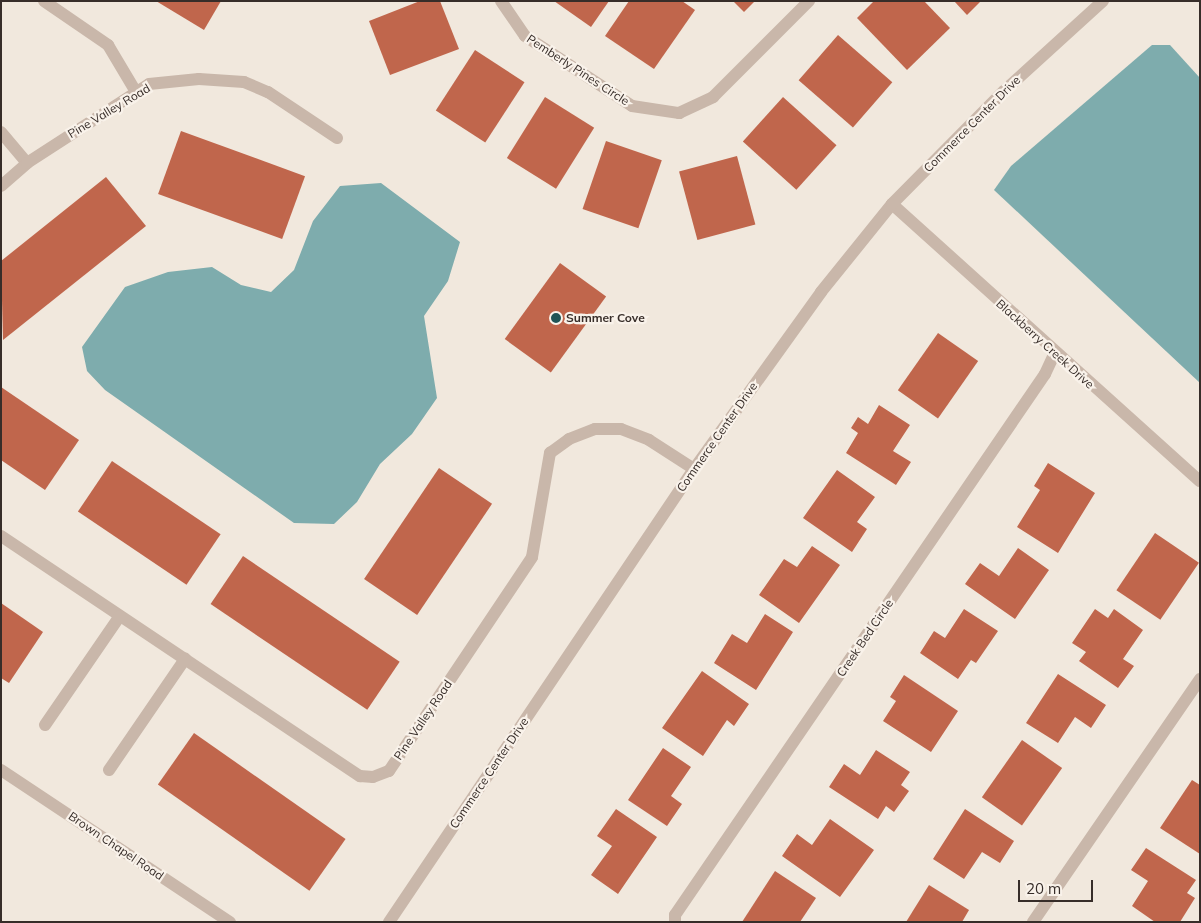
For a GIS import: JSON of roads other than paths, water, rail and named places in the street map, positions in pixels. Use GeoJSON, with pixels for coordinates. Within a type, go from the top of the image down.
{"type":"FeatureCollection","features":[{"type":"Feature","properties":{"kind":"street"},"geometry":{"type":"LineString","coordinates":[[44,1],[108,45],[136,92]]}},
{"type":"Feature","properties":{"kind":"street","name":"Pemberly Pines Circle"},"geometry":{"type":"LineString","coordinates":[[501,1],[524,36],[632,106],[679,113],[713,97],[809,1]]}},
{"type":"Feature","properties":{"kind":"street","name":"Commerce Center Drive"},"geometry":{"type":"LineString","coordinates":[[389,922],[694,469],[821,292],[892,204],[1004,91],[1103,1]]}},
{"type":"Feature","properties":{"kind":"street","name":"Pine Valley Road"},"geometry":{"type":"LineString","coordinates":[[1,186],[27,163],[149,84],[198,79],[244,82],[268,92],[337,138]]}},
{"type":"Feature","properties":{"kind":"street"},"geometry":{"type":"LineString","coordinates":[[1,132],[27,163]]}},
{"type":"Feature","properties":{"kind":"street","name":"Blackberry Creek Drive"},"geometry":{"type":"LineString","coordinates":[[892,204],[1054,353],[1200,481]]}},
{"type":"Feature","properties":{"kind":"street","name":"Creek Bed Circle"},"geometry":{"type":"LineString","coordinates":[[675,922],[675,915],[1045,374],[1054,353]]}},
{"type":"Feature","properties":{"kind":"street","name":"Pine Valley Road"},"geometry":{"type":"LineString","coordinates":[[1,536],[360,776],[373,778],[389,771],[532,557],[550,453],[569,439],[595,429],[621,429],[649,440],[694,469]]}},
{"type":"Feature","properties":{"kind":"street"},"geometry":{"type":"LineString","coordinates":[[45,726],[120,616]]}},
{"type":"Feature","properties":{"kind":"street"},"geometry":{"type":"LineString","coordinates":[[109,770],[185,659]]}},
{"type":"Feature","properties":{"kind":"street"},"geometry":{"type":"LineString","coordinates":[[1033,922],[1200,679]]}},
{"type":"Feature","properties":{"kind":"street","name":"Brown Chapel Road"},"geometry":{"type":"LineString","coordinates":[[1,770],[230,922]]}},
{"type":"Feature","properties":{"kind":"water"},"geometry":{"type":"Polygon","coordinates":[[[1152,45],[1170,45],[1200,78],[1200,383],[994,190],[1011,166],[1152,45]]]}},
{"type":"Feature","properties":{"kind":"water"},"geometry":{"type":"Polygon","coordinates":[[[381,183],[460,242],[448,281],[424,316],[437,398],[412,434],[380,464],[357,502],[334,524],[294,523],[105,390],[87,371],[82,347],[125,287],[168,272],[212,267],[241,285],[271,292],[294,270],[313,221],[340,186],[381,183]]]}},
{"type":"Feature","properties":{"kind":"place","name":"Summer Cove"},"geometry":{"type":"Point","coordinates":[556,318]}}]}
